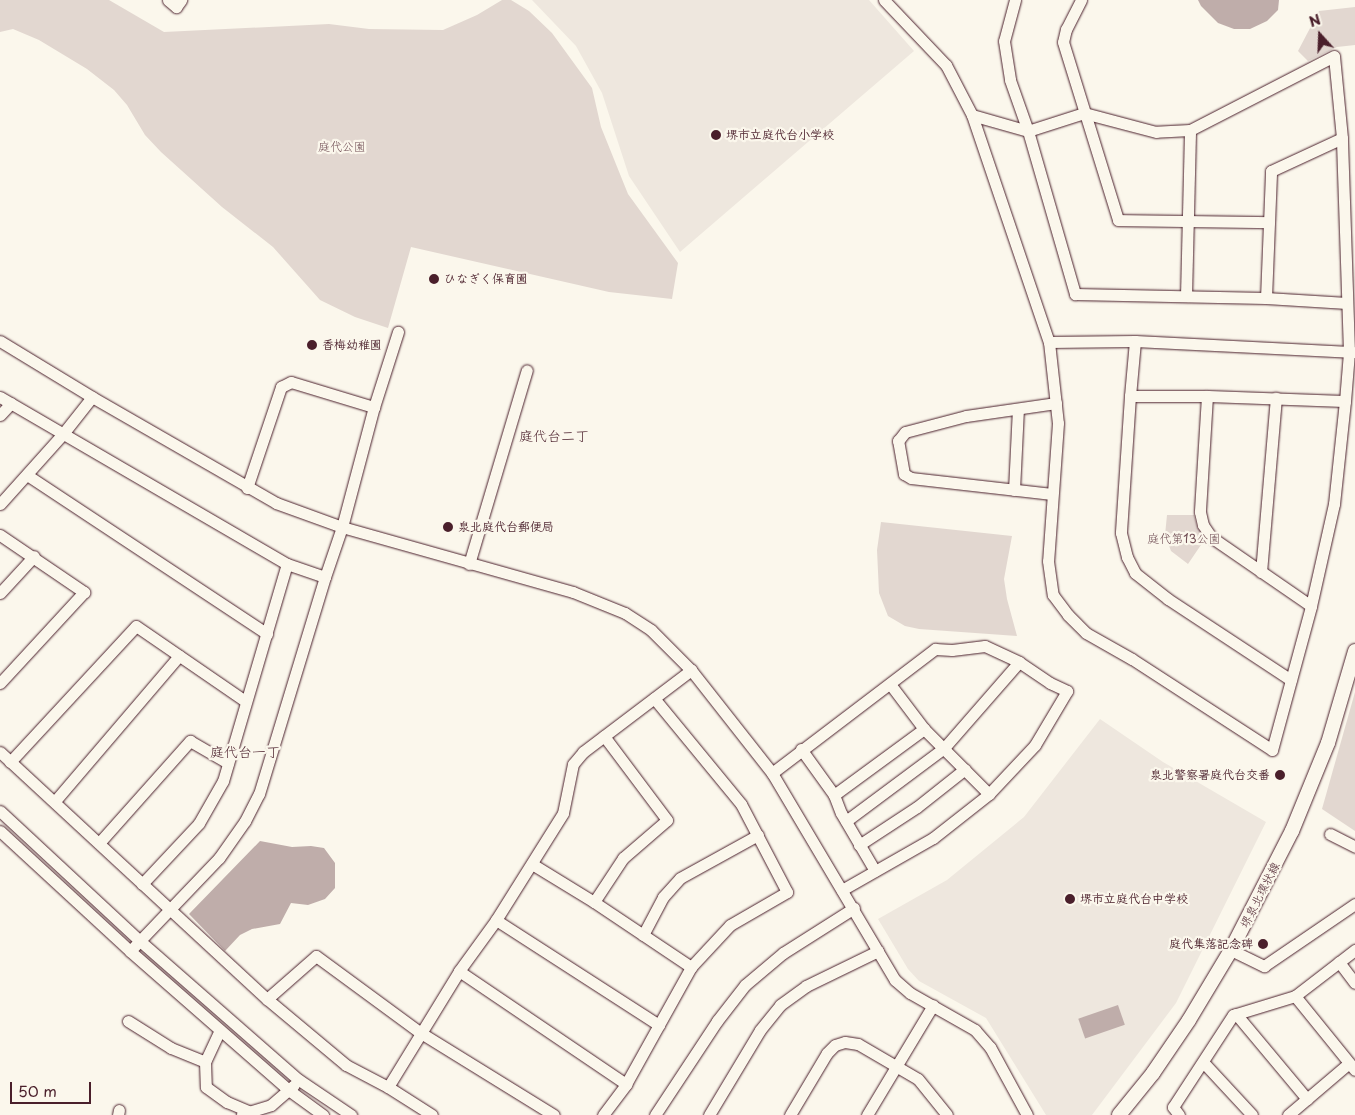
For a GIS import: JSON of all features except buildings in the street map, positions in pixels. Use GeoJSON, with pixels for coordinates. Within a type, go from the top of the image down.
{"type":"FeatureCollection","features":[{"type":"Feature","properties":{"kind":"main road","name":"堺泉北環状線"},"geometry":{"type":"LineString","coordinates":[[1119,1115],[1153,1073],[1231,950],[1292,831],[1328,743],[1355,651]]}},
{"type":"Feature","properties":{"kind":"street"},"geometry":{"type":"LineString","coordinates":[[168,0],[176,7],[181,0]]}},
{"type":"Feature","properties":{"kind":"street"},"geometry":{"type":"LineString","coordinates":[[884,0],[946,65],[972,115],[1049,342],[1058,423],[1048,561],[1053,595],[1086,633],[1132,659],[1272,750],[1311,606],[1334,504],[1352,352],[1347,303],[1342,138],[1334,56],[1190,130],[1156,132],[1084,113],[1028,130],[972,115]]}},
{"type":"Feature","properties":{"kind":"street"},"geometry":{"type":"LineString","coordinates":[[1014,0],[1004,41],[1010,80],[1028,130],[1075,294],[1266,298],[1347,303]]}},
{"type":"Feature","properties":{"kind":"street"},"geometry":{"type":"LineString","coordinates":[[1081,0],[1066,29],[1064,42],[1118,220],[1269,222]]}},
{"type":"Feature","properties":{"kind":"street"},"geometry":{"type":"LineString","coordinates":[[1186,296],[1190,130]]}},
{"type":"Feature","properties":{"kind":"street"},"geometry":{"type":"LineString","coordinates":[[1266,298],[1271,171],[1342,138]]}},
{"type":"Feature","properties":{"kind":"street"},"geometry":{"type":"LineString","coordinates":[[130,951],[219,858],[244,821],[259,794],[324,577],[342,527],[374,407],[398,332]]}},
{"type":"Feature","properties":{"kind":"street"},"geometry":{"type":"LineString","coordinates":[[0,340],[92,397],[276,503],[342,527],[573,592],[624,612],[651,630],[691,670],[772,773],[854,908],[895,980],[910,993],[975,1030],[990,1047],[1027,1115]]}},
{"type":"Feature","properties":{"kind":"street"},"geometry":{"type":"LineString","coordinates":[[1049,342],[1135,341],[1352,352]]}},
{"type":"Feature","properties":{"kind":"street"},"geometry":{"type":"LineString","coordinates":[[1135,341],[1121,533],[1127,557],[1135,573],[1168,599],[1291,680]]}},
{"type":"Feature","properties":{"kind":"street"},"geometry":{"type":"LineString","coordinates":[[469,564],[527,370]]}},
{"type":"Feature","properties":{"kind":"street"},"geometry":{"type":"LineString","coordinates":[[247,488],[281,387],[291,382],[374,407]]}},
{"type":"Feature","properties":{"kind":"street"},"geometry":{"type":"LineString","coordinates":[[1130,396],[1207,396],[1345,401]]}},
{"type":"Feature","properties":{"kind":"street"},"geometry":{"type":"LineString","coordinates":[[1207,396],[1200,512],[1203,525],[1210,537],[1311,606]]}},
{"type":"Feature","properties":{"kind":"street"},"geometry":{"type":"LineString","coordinates":[[0,397],[62,435],[286,564],[324,577]]}},
{"type":"Feature","properties":{"kind":"street"},"geometry":{"type":"LineString","coordinates":[[0,504],[62,435],[92,397]]}},
{"type":"Feature","properties":{"kind":"street"},"geometry":{"type":"LineString","coordinates":[[1261,572],[1276,398]]}},
{"type":"Feature","properties":{"kind":"street"},"geometry":{"type":"LineString","coordinates":[[0,415],[11,403]]}},
{"type":"Feature","properties":{"kind":"street"},"geometry":{"type":"LineString","coordinates":[[1052,494],[911,478],[904,474],[898,441],[905,432],[966,416],[1056,403]]}},
{"type":"Feature","properties":{"kind":"street"},"geometry":{"type":"LineString","coordinates":[[1014,490],[1018,409]]}},
{"type":"Feature","properties":{"kind":"street"},"geometry":{"type":"LineString","coordinates":[[27,475],[267,634]]}},
{"type":"Feature","properties":{"kind":"street"},"geometry":{"type":"LineString","coordinates":[[0,535],[34,556],[84,592],[0,683]]}},
{"type":"Feature","properties":{"kind":"street"},"geometry":{"type":"LineString","coordinates":[[0,593],[34,556]]}},
{"type":"Feature","properties":{"kind":"street"},"geometry":{"type":"LineString","coordinates":[[142,884],[199,823],[219,788],[267,634],[286,564]]}},
{"type":"Feature","properties":{"kind":"street"},"geometry":{"type":"LineString","coordinates":[[10,762],[136,626],[245,701]]}},
{"type":"Feature","properties":{"kind":"street"},"geometry":{"type":"LineString","coordinates":[[772,773],[934,649],[952,650],[984,646],[1019,662],[1050,683],[1068,691],[1035,745],[988,794],[933,838],[842,890]]}},
{"type":"Feature","properties":{"kind":"street"},"geometry":{"type":"LineString","coordinates":[[55,801],[179,656]]}},
{"type":"Feature","properties":{"kind":"street"},"geometry":{"type":"LineString","coordinates":[[846,821],[944,748],[1019,662]]}},
{"type":"Feature","properties":{"kind":"street"},"geometry":{"type":"LineString","coordinates":[[388,1087],[459,971],[496,920],[563,813],[573,764],[583,752],[691,670]]}},
{"type":"Feature","properties":{"kind":"street"},"geometry":{"type":"LineString","coordinates":[[890,684],[924,729],[988,794]]}},
{"type":"Feature","properties":{"kind":"street"},"geometry":{"type":"LineString","coordinates":[[603,1115],[626,1084],[691,967],[730,925],[788,892],[741,804],[654,698]]}},
{"type":"Feature","properties":{"kind":"street"},"geometry":{"type":"LineString","coordinates":[[834,795],[924,729]]}},
{"type":"Feature","properties":{"kind":"street"},"geometry":{"type":"LineString","coordinates":[[594,902],[623,858],[666,820],[604,736]]}},
{"type":"Feature","properties":{"kind":"street"},"geometry":{"type":"LineString","coordinates":[[99,843],[190,741],[228,763]]}},
{"type":"Feature","properties":{"kind":"street"},"geometry":{"type":"LineString","coordinates":[[801,749],[834,795],[846,821],[875,872]]}},
{"type":"Feature","properties":{"kind":"street"},"geometry":{"type":"LineString","coordinates":[[0,752],[55,801],[267,1000],[346,1065],[388,1087],[432,1115]]}},
{"type":"Feature","properties":{"kind":"street"},"geometry":{"type":"LineString","coordinates":[[860,845],[917,807],[965,769]]}},
{"type":"Feature","properties":{"kind":"street"},"geometry":{"type":"LineString","coordinates":[[0,811],[140,941],[299,1080],[351,1115]]}},
{"type":"Feature","properties":{"kind":"street"},"geometry":{"type":"LineString","coordinates":[[0,831],[130,951],[290,1091],[323,1115]]}},
{"type":"Feature","properties":{"kind":"street"},"geometry":{"type":"LineString","coordinates":[[1330,834],[1355,847]]}},
{"type":"Feature","properties":{"kind":"street"},"geometry":{"type":"LineString","coordinates":[[642,935],[662,897],[680,878],[758,835]]}},
{"type":"Feature","properties":{"kind":"street"},"geometry":{"type":"LineString","coordinates":[[532,864],[594,902],[691,967]]}},
{"type":"Feature","properties":{"kind":"street"},"geometry":{"type":"LineString","coordinates":[[1231,950],[1264,966],[1355,904]]}},
{"type":"Feature","properties":{"kind":"street"},"geometry":{"type":"LineString","coordinates":[[655,1115],[716,1021],[745,985],[783,953],[854,908]]}},
{"type":"Feature","properties":{"kind":"street"},"geometry":{"type":"LineString","coordinates":[[496,920],[659,1025]]}},
{"type":"Feature","properties":{"kind":"street"},"geometry":{"type":"LineString","coordinates":[[709,1115],[760,1030],[780,1006],[806,986],[878,950]]}},
{"type":"Feature","properties":{"kind":"street"},"geometry":{"type":"LineString","coordinates":[[1179,1115],[1173,1107],[1233,1015],[1295,996],[1355,950]]}},
{"type":"Feature","properties":{"kind":"street"},"geometry":{"type":"LineString","coordinates":[[267,1000],[316,956],[421,1033],[554,1115]]}},
{"type":"Feature","properties":{"kind":"street"},"geometry":{"type":"LineString","coordinates":[[1339,962],[1355,983]]}},
{"type":"Feature","properties":{"kind":"street"},"geometry":{"type":"LineString","coordinates":[[459,971],[626,1084]]}},
{"type":"Feature","properties":{"kind":"street"},"geometry":{"type":"LineString","coordinates":[[1288,1115],[1352,1066],[1295,996]]}},
{"type":"Feature","properties":{"kind":"street"},"geometry":{"type":"LineString","coordinates":[[867,1115],[933,1005]]}},
{"type":"Feature","properties":{"kind":"street"},"geometry":{"type":"LineString","coordinates":[[1236,1014],[1307,1099]]}},
{"type":"Feature","properties":{"kind":"street"},"geometry":{"type":"LineString","coordinates":[[128,1021],[171,1048],[205,1062]]}},
{"type":"Feature","properties":{"kind":"street"},"geometry":{"type":"LineString","coordinates":[[220,1030],[205,1062],[206,1086],[244,1113],[273,1112],[299,1080]]}},
{"type":"Feature","properties":{"kind":"street"},"geometry":{"type":"LineString","coordinates":[[790,1115],[827,1053],[835,1045],[845,1042],[858,1044],[918,1079],[948,1115]]}},
{"type":"Feature","properties":{"kind":"street"},"geometry":{"type":"LineString","coordinates":[[1203,1062],[1252,1115]]}},
{"type":"Feature","properties":{"kind":"shaded area","name":"堺市立庭代台小学校"},"geometry":{"type":"Polygon","coordinates":[[[532,0],[869,0],[914,51],[680,252],[629,176],[602,93],[576,46],[532,0]]]}},
{"type":"Feature","properties":{"kind":"shaded area"},"geometry":{"type":"Polygon","coordinates":[[[1198,0],[1279,0],[1278,10],[1267,21],[1250,29],[1234,29],[1218,23],[1201,6],[1198,0]]]}},
{"type":"Feature","properties":{"kind":"shaded area","name":"堺市立庭代台中学校"},"geometry":{"type":"Polygon","coordinates":[[[1100,719],[1163,762],[1266,822],[1176,1003],[1092,1115],[1046,1115],[986,1018],[919,981],[908,969],[878,919],[947,880],[1024,817],[1100,719]]]}},
{"type":"Feature","properties":{"kind":"shaded area"},"geometry":{"type":"Polygon","coordinates":[[[260,841],[292,847],[311,846],[324,848],[335,863],[335,888],[325,899],[308,905],[291,903],[280,924],[252,929],[240,935],[225,951],[189,914],[260,841]]]}},
{"type":"Feature","properties":{"kind":"shaded area"},"geometry":{"type":"Polygon","coordinates":[[[1118,1005],[1125,1025],[1085,1039],[1078,1019],[1118,1005]]]}},
{"type":"Feature","properties":{"kind":"green space","name":"庭代公園"},"geometry":{"type":"Polygon","coordinates":[[[0,0],[109,0],[164,32],[329,24],[369,29],[443,30],[477,15],[502,0],[511,0],[529,11],[552,33],[592,88],[601,127],[628,194],[678,263],[672,299],[609,292],[411,247],[388,328],[355,317],[320,300],[273,247],[222,207],[161,152],[145,135],[127,105],[114,90],[87,69],[39,40],[13,29],[0,32],[0,0]]]}},
{"type":"Feature","properties":{"kind":"green space"},"geometry":{"type":"Polygon","coordinates":[[[1355,7],[1355,45],[1337,47],[1308,61],[1298,51],[1319,11],[1355,7]]]}},
{"type":"Feature","properties":{"kind":"green space","name":"庭代第13公園"},"geometry":{"type":"Polygon","coordinates":[[[1167,515],[1194,515],[1197,526],[1205,539],[1188,564],[1171,551],[1165,535],[1167,515]]]}},
{"type":"Feature","properties":{"kind":"green space"},"geometry":{"type":"Polygon","coordinates":[[[881,522],[1012,536],[1004,579],[1007,599],[1017,636],[919,629],[905,626],[888,616],[879,593],[877,550],[881,522]]]}},
{"type":"Feature","properties":{"kind":"green space"},"geometry":{"type":"Polygon","coordinates":[[[1355,692],[1355,831],[1322,809],[1355,692]]]}},
{"type":"Feature","properties":{"kind":"place","name":"堺市立庭代台小学校"},"geometry":{"type":"Point","coordinates":[716,135]}},
{"type":"Feature","properties":{"kind":"place","name":"ひなぎく保育園"},"geometry":{"type":"Point","coordinates":[434,279]}},
{"type":"Feature","properties":{"kind":"place","name":"香梅幼稚園"},"geometry":{"type":"Point","coordinates":[312,345]}},
{"type":"Feature","properties":{"kind":"place","name":"泉北庭代台郵便局"},"geometry":{"type":"Point","coordinates":[448,527]}},
{"type":"Feature","properties":{"kind":"place","name":"泉北警察署庭代台交番"},"geometry":{"type":"Point","coordinates":[1280,775]}},
{"type":"Feature","properties":{"kind":"place","name":"堺市立庭代台中学校"},"geometry":{"type":"Point","coordinates":[1070,899]}},
{"type":"Feature","properties":{"kind":"place","name":"庭代集落記念碑"},"geometry":{"type":"Point","coordinates":[1263,944]}},
{"type":"Feature","properties":{"kind":"district","name":"庭代台二丁"},"geometry":{"type":"Point","coordinates":[554,436]}},
{"type":"Feature","properties":{"kind":"district","name":"庭代台一丁"},"geometry":{"type":"Point","coordinates":[245,752]}}]}
